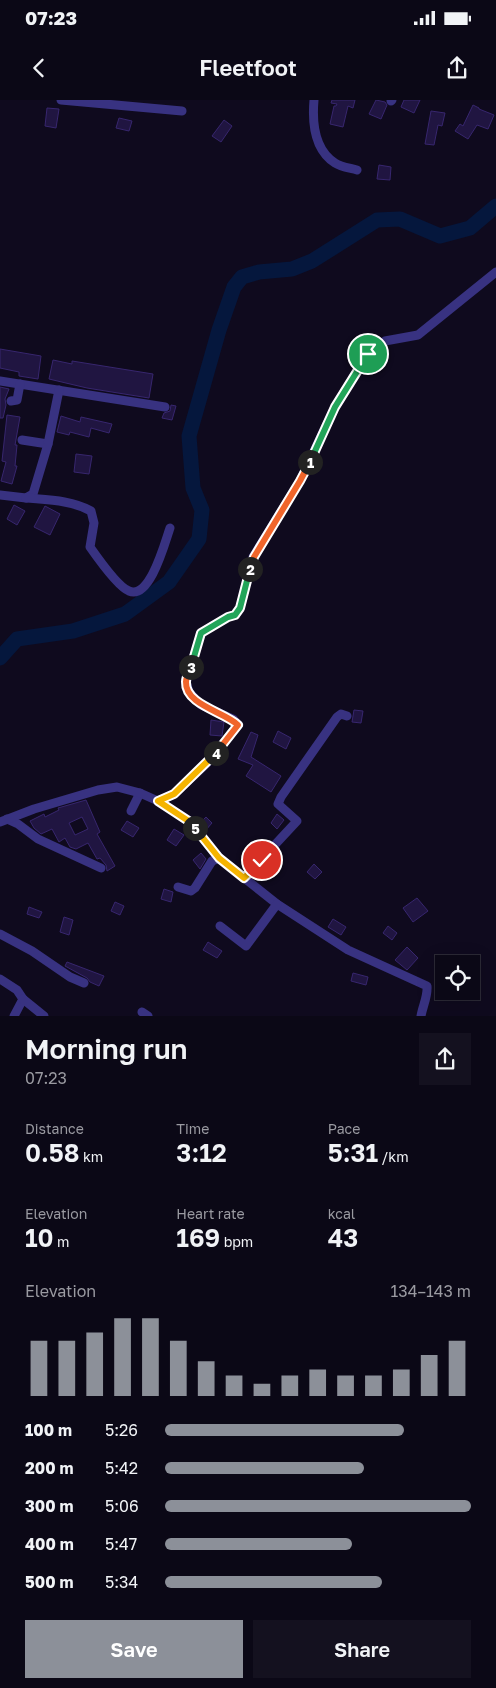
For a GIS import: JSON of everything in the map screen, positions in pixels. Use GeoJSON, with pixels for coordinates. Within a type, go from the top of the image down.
{"type":"FeatureCollection","features":[{"type":"Feature","properties":{"kind":"street"},"geometry":{"type":"LineString","coordinates":[[62,100],[182,111]]}},
{"type":"Feature","properties":{"kind":"street"},"geometry":{"type":"LineString","coordinates":[[314,100],[313,112],[316,135],[322,152],[336,164],[358,170]]}},
{"type":"Feature","properties":{"kind":"street"},"geometry":{"type":"LineString","coordinates":[[158,801],[174,794],[181,788],[210,760],[238,725],[232,719],[201,705],[189,692],[186,682],[201,633],[228,617],[235,615],[240,608],[254,557],[300,481],[335,407],[368,354],[385,340],[418,335],[496,272]]}},
{"type":"Feature","properties":{"kind":"street"},"geometry":{"type":"LineString","coordinates":[[0,381],[165,407]]}},
{"type":"Feature","properties":{"kind":"street"},"geometry":{"type":"LineString","coordinates":[[11,401],[17,400],[20,384]]}},
{"type":"Feature","properties":{"kind":"street"},"geometry":{"type":"LineString","coordinates":[[26,498],[33,494],[48,444],[59,390]]}},
{"type":"Feature","properties":{"kind":"street"},"geometry":{"type":"LineString","coordinates":[[22,440],[48,444]]}},
{"type":"Feature","properties":{"kind":"street"},"geometry":{"type":"LineString","coordinates":[[0,495],[52,500],[80,505],[91,511],[94,523],[90,547],[122,587],[130,592],[137,591],[145,586],[152,576],[170,528]]}},
{"type":"Feature","properties":{"kind":"street"},"geometry":{"type":"LineString","coordinates":[[244,878],[298,822],[278,804],[281,797],[337,717],[341,714],[347,716]]}},
{"type":"Feature","properties":{"kind":"street"},"geometry":{"type":"LineString","coordinates":[[4,821],[34,809],[98,790],[118,787],[140,793],[158,801],[190,822],[219,858],[277,904],[348,950],[427,986],[428,994],[423,1004],[421,1016]]}},
{"type":"Feature","properties":{"kind":"street"},"geometry":{"type":"LineString","coordinates":[[131,811],[140,793]]}},
{"type":"Feature","properties":{"kind":"street"},"geometry":{"type":"LineString","coordinates":[[4,821],[18,824],[38,839],[101,868]]}},
{"type":"Feature","properties":{"kind":"street"},"geometry":{"type":"LineString","coordinates":[[178,887],[191,891],[196,888],[212,861],[219,858]]}},
{"type":"Feature","properties":{"kind":"street"},"geometry":{"type":"LineString","coordinates":[[220,926],[246,946],[277,904]]}},
{"type":"Feature","properties":{"kind":"street"},"geometry":{"type":"LineString","coordinates":[[0,934],[32,951],[70,977],[84,983]]}},
{"type":"Feature","properties":{"kind":"street"},"geometry":{"type":"LineString","coordinates":[[0,979],[17,990],[23,1000],[44,1016]]}},
{"type":"Feature","properties":{"kind":"street"},"geometry":{"type":"LineString","coordinates":[[14,1016],[23,1000]]}},
{"type":"Feature","properties":{"kind":"building"},"geometry":{"type":"Polygon","coordinates":[[[332,100],[355,100],[353,108],[348,106],[343,127],[330,124],[334,106],[337,104],[331,103],[332,100]]]}},
{"type":"Feature","properties":{"kind":"building"},"geometry":{"type":"Polygon","coordinates":[[[376,100],[385,102],[387,105],[381,119],[369,114],[376,100]]]}},
{"type":"Feature","properties":{"kind":"building"},"geometry":{"type":"Polygon","coordinates":[[[404,100],[420,100],[414,113],[401,107],[404,100]]]}},
{"type":"Feature","properties":{"kind":"building"},"geometry":{"type":"Polygon","coordinates":[[[473,105],[494,115],[488,129],[477,125],[468,139],[455,131],[460,124],[463,126],[473,105]]]}},
{"type":"Feature","properties":{"kind":"building"},"geometry":{"type":"Polygon","coordinates":[[[47,108],[59,109],[56,128],[45,126],[47,108]]]}},
{"type":"Feature","properties":{"kind":"building"},"geometry":{"type":"Polygon","coordinates":[[[431,111],[445,113],[442,126],[438,125],[434,145],[425,144],[431,111]]]}},
{"type":"Feature","properties":{"kind":"building"},"geometry":{"type":"Polygon","coordinates":[[[119,118],[132,121],[129,131],[116,128],[119,118]]]}},
{"type":"Feature","properties":{"kind":"building"},"geometry":{"type":"Polygon","coordinates":[[[224,120],[232,126],[221,142],[212,136],[224,120]]]}},
{"type":"Feature","properties":{"kind":"building"},"geometry":{"type":"Polygon","coordinates":[[[379,165],[391,167],[390,180],[377,179],[379,165]]]}},
{"type":"Feature","properties":{"kind":"building"},"geometry":{"type":"Polygon","coordinates":[[[0,349],[41,356],[38,379],[19,376],[19,372],[0,368],[0,349]]]}},
{"type":"Feature","properties":{"kind":"building"},"geometry":{"type":"Polygon","coordinates":[[[53,360],[72,364],[72,361],[153,374],[149,398],[87,388],[49,379],[53,360]]]}},
{"type":"Feature","properties":{"kind":"building"},"geometry":{"type":"Polygon","coordinates":[[[0,387],[9,389],[5,399],[6,405],[3,418],[0,418],[0,387]]]}},
{"type":"Feature","properties":{"kind":"building"},"geometry":{"type":"Polygon","coordinates":[[[171,405],[176,406],[172,420],[162,418],[164,413],[170,411],[171,405]]]}},
{"type":"Feature","properties":{"kind":"building"},"geometry":{"type":"Polygon","coordinates":[[[7,415],[20,417],[15,445],[17,445],[15,466],[17,466],[12,484],[1,481],[6,462],[2,461],[7,415]]]}},
{"type":"Feature","properties":{"kind":"building"},"geometry":{"type":"Polygon","coordinates":[[[61,416],[80,422],[81,417],[112,424],[109,433],[91,428],[89,437],[70,432],[69,435],[57,432],[61,416]]]}},
{"type":"Feature","properties":{"kind":"building"},"geometry":{"type":"Polygon","coordinates":[[[76,454],[92,456],[89,474],[74,472],[76,454]]]}},
{"type":"Feature","properties":{"kind":"building"},"geometry":{"type":"Polygon","coordinates":[[[14,505],[25,511],[17,525],[7,519],[14,505]]]}},
{"type":"Feature","properties":{"kind":"building"},"geometry":{"type":"Polygon","coordinates":[[[45,506],[60,514],[50,535],[34,527],[45,506]]]}},
{"type":"Feature","properties":{"kind":"building"},"geometry":{"type":"Polygon","coordinates":[[[354,710],[363,711],[361,723],[352,722],[354,710]]]}},
{"type":"Feature","properties":{"kind":"building"},"geometry":{"type":"Polygon","coordinates":[[[211,720],[224,722],[222,736],[210,735],[211,720]]]}},
{"type":"Feature","properties":{"kind":"building"},"geometry":{"type":"Polygon","coordinates":[[[278,731],[291,738],[286,749],[273,742],[278,731]]]}},
{"type":"Feature","properties":{"kind":"building"},"geometry":{"type":"Polygon","coordinates":[[[251,732],[258,735],[251,757],[281,776],[271,792],[246,776],[253,765],[238,759],[251,732]]]}},
{"type":"Feature","properties":{"kind":"building"},"geometry":{"type":"Polygon","coordinates":[[[86,800],[100,832],[97,834],[115,866],[107,871],[106,865],[100,858],[97,859],[88,843],[76,849],[70,847],[65,838],[59,842],[52,829],[41,834],[34,828],[30,821],[44,814],[45,817],[59,810],[58,808],[86,800]],[[82,817],[69,823],[75,835],[88,829],[82,817]]]}},
{"type":"Feature","properties":{"kind":"building"},"geometry":{"type":"Polygon","coordinates":[[[277,814],[284,820],[277,829],[271,823],[277,814]]]}},
{"type":"Feature","properties":{"kind":"building"},"geometry":{"type":"Polygon","coordinates":[[[206,817],[212,823],[205,831],[199,824],[206,817]]]}},
{"type":"Feature","properties":{"kind":"building"},"geometry":{"type":"Polygon","coordinates":[[[127,821],[139,828],[133,837],[121,830],[127,821]]]}},
{"type":"Feature","properties":{"kind":"building"},"geometry":{"type":"Polygon","coordinates":[[[174,829],[184,835],[176,846],[167,840],[174,829]]]}},
{"type":"Feature","properties":{"kind":"building"},"geometry":{"type":"Polygon","coordinates":[[[201,853],[206,859],[200,869],[193,860],[201,853]]]}},
{"type":"Feature","properties":{"kind":"building"},"geometry":{"type":"Polygon","coordinates":[[[314,864],[322,872],[315,879],[307,872],[314,864]]]}},
{"type":"Feature","properties":{"kind":"building"},"geometry":{"type":"Polygon","coordinates":[[[164,889],[173,892],[171,902],[161,899],[164,889]]]}},
{"type":"Feature","properties":{"kind":"building"},"geometry":{"type":"Polygon","coordinates":[[[417,898],[428,911],[413,922],[403,908],[417,898]]]}},
{"type":"Feature","properties":{"kind":"building"},"geometry":{"type":"Polygon","coordinates":[[[115,902],[124,906],[120,915],[111,911],[115,902]]]}},
{"type":"Feature","properties":{"kind":"building"},"geometry":{"type":"Polygon","coordinates":[[[29,907],[42,912],[39,918],[27,914],[29,907]]]}},
{"type":"Feature","properties":{"kind":"building"},"geometry":{"type":"Polygon","coordinates":[[[64,917],[73,920],[69,935],[60,932],[64,917]]]}},
{"type":"Feature","properties":{"kind":"building"},"geometry":{"type":"Polygon","coordinates":[[[333,919],[346,927],[341,935],[328,927],[333,919]]]}},
{"type":"Feature","properties":{"kind":"building"},"geometry":{"type":"Polygon","coordinates":[[[388,926],[397,933],[392,940],[383,933],[388,926]]]}},
{"type":"Feature","properties":{"kind":"building"},"geometry":{"type":"Polygon","coordinates":[[[208,942],[222,951],[217,958],[203,950],[208,942]]]}},
{"type":"Feature","properties":{"kind":"building"},"geometry":{"type":"Polygon","coordinates":[[[407,947],[418,958],[407,970],[395,960],[407,947]]]}},
{"type":"Feature","properties":{"kind":"building"},"geometry":{"type":"Polygon","coordinates":[[[67,962],[104,976],[99,986],[65,966],[67,962]]]}},
{"type":"Feature","properties":{"kind":"building"},"geometry":{"type":"Polygon","coordinates":[[[353,973],[368,977],[366,985],[351,981],[353,973]]]}},
{"type":"Feature","properties":{"kind":"waterway"},"geometry":{"type":"LineString","coordinates":[[0,658],[17,639],[73,631],[125,614],[169,582],[199,539],[202,510],[193,488],[189,436],[219,330],[234,287],[242,277],[259,272],[292,269],[312,261],[377,220],[400,219],[440,236],[470,228],[496,206]]}},
{"type":"Feature","properties":{"kind":"route"},"geometry":{"type":"LineString","coordinates":[[262,860],[244,878],[219,858],[190,822],[158,801],[174,794],[210,760],[238,725],[232,719],[201,705],[189,692],[186,682],[201,633],[228,617],[235,615],[240,608],[254,557],[300,481],[335,407],[368,354]]}}]}
